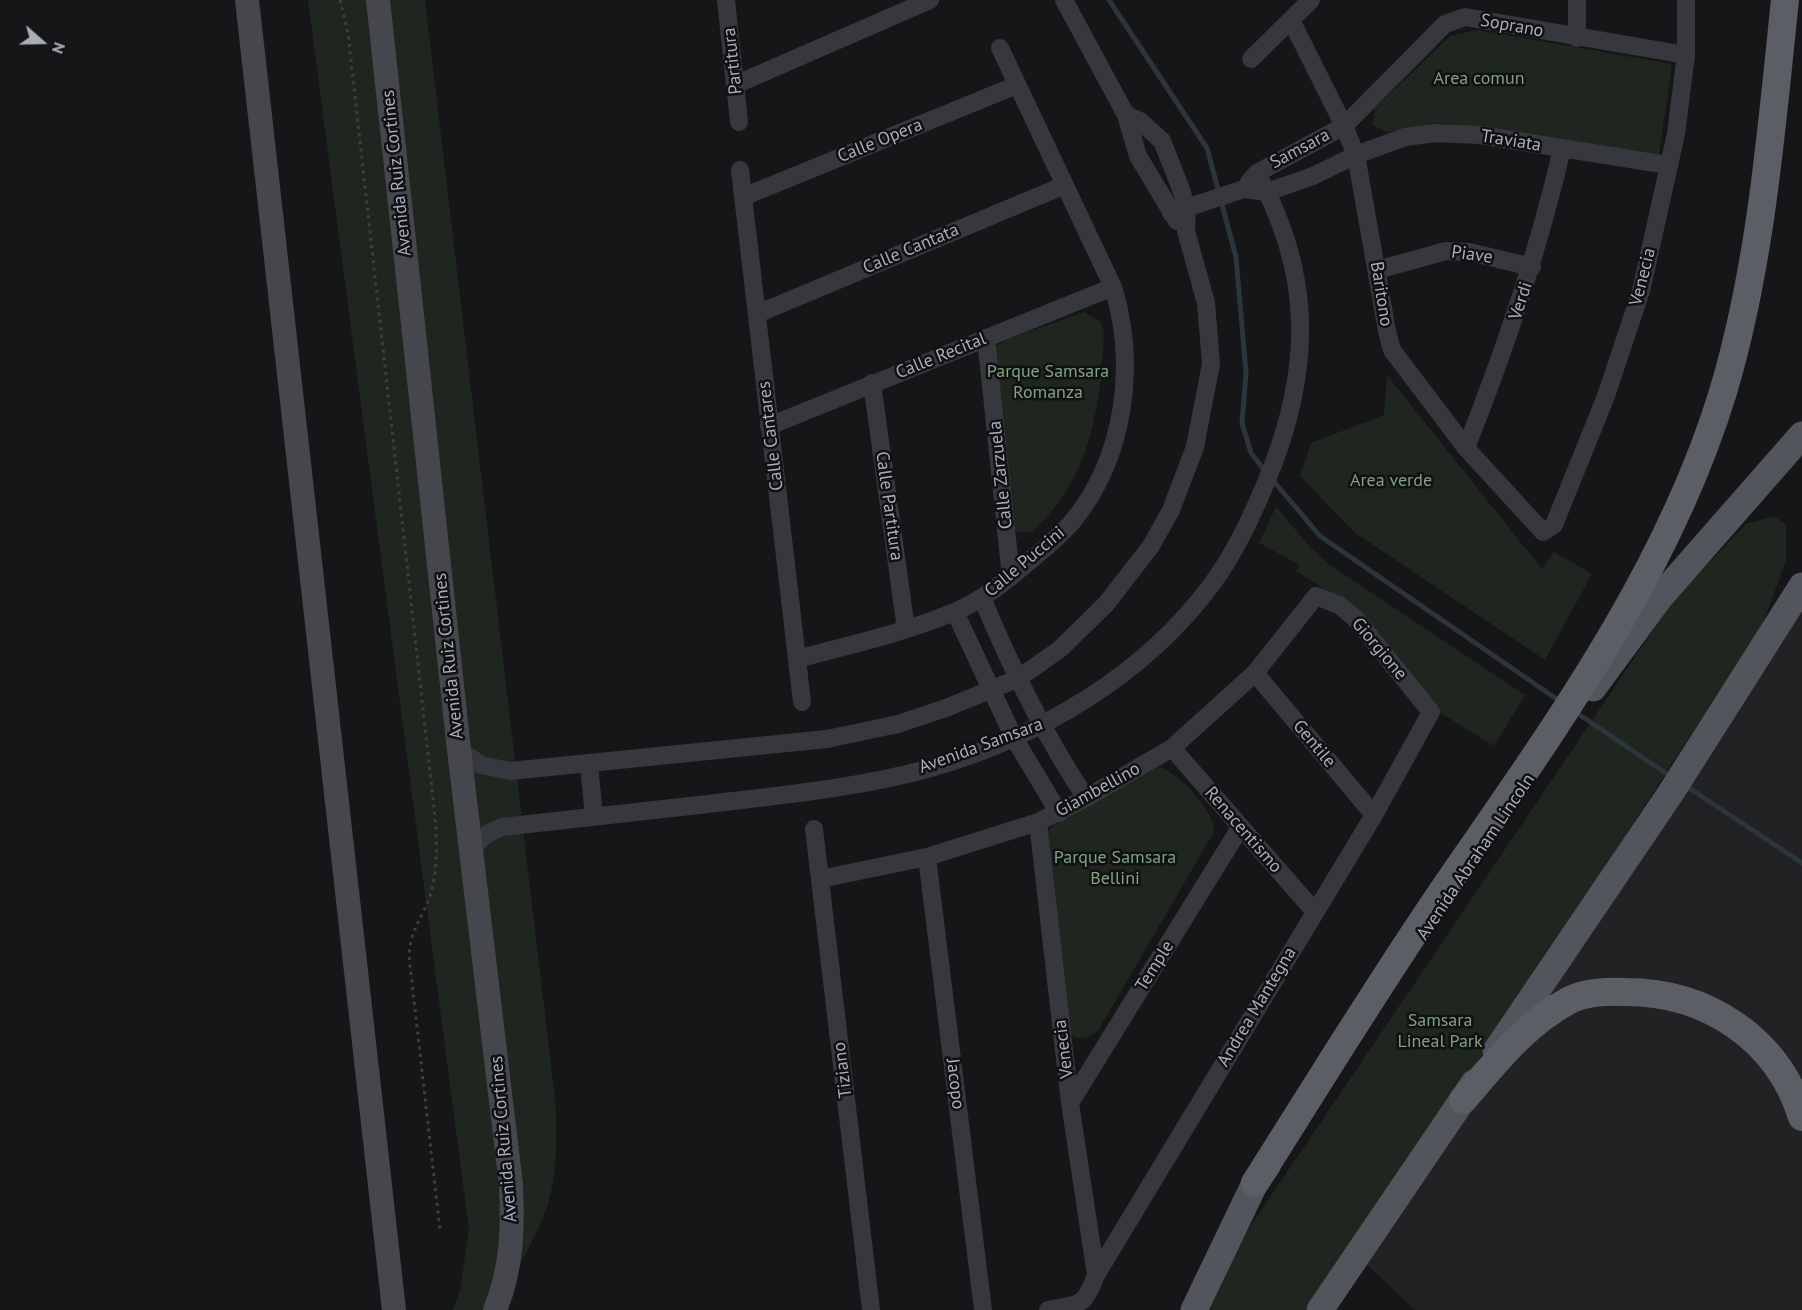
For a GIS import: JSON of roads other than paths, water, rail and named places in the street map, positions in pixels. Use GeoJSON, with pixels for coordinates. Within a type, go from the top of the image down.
{"type":"FeatureCollection","features":[{"type":"Feature","properties":{"kind":"highway"},"geometry":{"type":"LineString","coordinates":[[1255,1183],[1400,954],[1576,692],[1661,545],[1696,468],[1722,393],[1745,305],[1759,230],[1785,0]]}},
{"type":"Feature","properties":{"kind":"highway"},"geometry":{"type":"LineString","coordinates":[[1462,1100],[1524,1030],[1540,1018],[1571,999],[1608,992],[1637,992],[1674,997],[1712,1010],[1742,1028],[1767,1050],[1787,1079],[1802,1117]]}},
{"type":"Feature","properties":{"kind":"main road"},"geometry":{"type":"LineString","coordinates":[[247,0],[394,1310]]}},
{"type":"Feature","properties":{"kind":"main road","name":"Avenida Ruiz Cortines"},"geometry":{"type":"LineString","coordinates":[[378,0],[459,750],[513,1216],[509,1264],[495,1310]]}},
{"type":"Feature","properties":{"kind":"main road","name":"Avenida Abraham Lincoln"},"geometry":{"type":"LineString","coordinates":[[1194,1310],[1255,1183],[1554,740],[1660,597],[1802,435]]}},
{"type":"Feature","properties":{"kind":"main road"},"geometry":{"type":"LineString","coordinates":[[1320,1310],[1672,791],[1802,586]]}},
{"type":"Feature","properties":{"kind":"street","name":"Partitura"},"geometry":{"type":"LineString","coordinates":[[726,0],[739,122]]}},
{"type":"Feature","properties":{"kind":"street"},"geometry":{"type":"LineString","coordinates":[[736,84],[930,0]]}},
{"type":"Feature","properties":{"kind":"street"},"geometry":{"type":"LineString","coordinates":[[1064,0],[1126,115],[1138,156],[1179,211]]}},
{"type":"Feature","properties":{"kind":"street"},"geometry":{"type":"LineString","coordinates":[[1251,59],[1311,0]]}},
{"type":"Feature","properties":{"kind":"street"},"geometry":{"type":"LineString","coordinates":[[1577,0],[1577,38]]}},
{"type":"Feature","properties":{"kind":"street","name":"Venecia"},"geometry":{"type":"LineString","coordinates":[[1540,531],[1547,531],[1554,525],[1625,344],[1641,291],[1676,134],[1686,56],[1686,0]]}},
{"type":"Feature","properties":{"kind":"street","name":"Soprano"},"geometry":{"type":"LineString","coordinates":[[1344,126],[1445,24],[1465,9],[1577,38],[1686,56]]}},
{"type":"Feature","properties":{"kind":"street","name":"Baritono"},"geometry":{"type":"LineString","coordinates":[[1291,20],[1356,155],[1392,350],[1466,448],[1540,531]]}},
{"type":"Feature","properties":{"kind":"street","name":"Calle Puccini"},"geometry":{"type":"LineString","coordinates":[[797,659],[906,629],[955,612],[982,598],[1011,577],[1073,521],[1101,474],[1111,446],[1122,406],[1126,369],[1122,317],[1113,287],[1000,48]]}},
{"type":"Feature","properties":{"kind":"street","name":"Calle Opera"},"geometry":{"type":"LineString","coordinates":[[743,197],[1017,85]]}},
{"type":"Feature","properties":{"kind":"street"},"geometry":{"type":"LineString","coordinates":[[459,750],[481,765],[500,771],[589,764],[862,734],[924,716],[992,690],[1019,678],[1060,649],[1120,588],[1161,529],[1184,477],[1203,416],[1211,364],[1206,303],[1179,211],[1162,141],[1140,121],[1126,115]]}},
{"type":"Feature","properties":{"kind":"street","name":"Samsara"},"geometry":{"type":"LineString","coordinates":[[1257,172],[1344,126]]}},
{"type":"Feature","properties":{"kind":"street","name":"Traviata"},"geometry":{"type":"LineString","coordinates":[[1356,155],[1405,137],[1436,133],[1480,135],[1668,165]]}},
{"type":"Feature","properties":{"kind":"street","name":"Verdi"},"geometry":{"type":"LineString","coordinates":[[1466,448],[1502,359],[1532,267],[1562,149]]}},
{"type":"Feature","properties":{"kind":"street","name":"Samsara"},"geometry":{"type":"LineString","coordinates":[[1267,192],[1313,176],[1356,155]]}},
{"type":"Feature","properties":{"kind":"street","name":"Calle Cantares"},"geometry":{"type":"LineString","coordinates":[[740,170],[802,702]]}},
{"type":"Feature","properties":{"kind":"street"},"geometry":{"type":"LineString","coordinates":[[1244,189],[1257,172]]}},
{"type":"Feature","properties":{"kind":"street","name":"Avenida Samsara"},"geometry":{"type":"LineString","coordinates":[[472,848],[487,834],[502,827],[826,790],[931,768],[1014,738],[1044,724],[1127,669],[1156,646],[1211,586],[1225,564],[1270,471],[1291,414],[1299,372],[1301,338],[1299,296],[1293,263],[1278,215],[1257,172]]}},
{"type":"Feature","properties":{"kind":"street","name":"Calle Cantata"},"geometry":{"type":"LineString","coordinates":[[757,314],[1065,184]]}},
{"type":"Feature","properties":{"kind":"street"},"geometry":{"type":"LineString","coordinates":[[1179,211],[1244,189],[1267,192]]}},
{"type":"Feature","properties":{"kind":"street","name":"Piave"},"geometry":{"type":"LineString","coordinates":[[1377,270],[1446,250],[1469,252],[1532,267]]}},
{"type":"Feature","properties":{"kind":"street","name":"Calle Recital"},"geometry":{"type":"LineString","coordinates":[[770,426],[1113,287]]}},
{"type":"Feature","properties":{"kind":"street","name":"Calle Zarzuela"},"geometry":{"type":"LineString","coordinates":[[986,338],[1011,577]]}},
{"type":"Feature","properties":{"kind":"street","name":"Calle Partitura"},"geometry":{"type":"LineString","coordinates":[[872,383],[906,629]]}},
{"type":"Feature","properties":{"kind":"street","name":"Giambellino"},"geometry":{"type":"LineString","coordinates":[[820,879],[927,857],[1038,822],[1086,798],[1172,747],[1255,673],[1315,596]]}},
{"type":"Feature","properties":{"kind":"street","name":"Giorgione"},"geometry":{"type":"LineString","coordinates":[[1315,596],[1339,605],[1355,618],[1431,716]]}},
{"type":"Feature","properties":{"kind":"street"},"geometry":{"type":"LineString","coordinates":[[982,598],[1019,678],[1064,765],[1086,798]]}},
{"type":"Feature","properties":{"kind":"street"},"geometry":{"type":"LineString","coordinates":[[955,612],[1014,738],[1059,813]]}},
{"type":"Feature","properties":{"kind":"street","name":"Gentile"},"geometry":{"type":"LineString","coordinates":[[1255,673],[1374,815]]}},
{"type":"Feature","properties":{"kind":"street","name":"Andrea Mantegna"},"geometry":{"type":"LineString","coordinates":[[1048,1310],[1082,1303],[1086,1299],[1096,1275],[1374,815],[1431,716]]}},
{"type":"Feature","properties":{"kind":"street","name":"Renacentismo"},"geometry":{"type":"LineString","coordinates":[[1172,747],[1315,912]]}},
{"type":"Feature","properties":{"kind":"street"},"geometry":{"type":"LineString","coordinates":[[589,764],[594,817]]}},
{"type":"Feature","properties":{"kind":"street","name":"Venecia"},"geometry":{"type":"LineString","coordinates":[[1038,822],[1070,1103],[1096,1275]]}},
{"type":"Feature","properties":{"kind":"street","name":"Temple"},"geometry":{"type":"LineString","coordinates":[[1070,1103],[1240,828]]}},
{"type":"Feature","properties":{"kind":"street","name":"Tiziano"},"geometry":{"type":"LineString","coordinates":[[814,829],[872,1310]]}},
{"type":"Feature","properties":{"kind":"street","name":"Jacopo"},"geometry":{"type":"LineString","coordinates":[[927,857],[983,1310]]}},
{"type":"Feature","properties":{"kind":"waterway"},"geometry":{"type":"LineString","coordinates":[[1109,0],[1207,148],[1236,257],[1246,373],[1242,423],[1251,453],[1265,471]]}},
{"type":"Feature","properties":{"kind":"waterway"},"geometry":{"type":"LineString","coordinates":[[1271,478],[1320,536],[1561,702]]}},
{"type":"Feature","properties":{"kind":"waterway"},"geometry":{"type":"LineString","coordinates":[[1574,711],[1673,778]]}},
{"type":"Feature","properties":{"kind":"waterway"},"geometry":{"type":"LineString","coordinates":[[1686,786],[1802,863]]}},
{"type":"Feature","properties":{"kind":"park label","name":"Area comun"},"geometry":{"type":"Point","coordinates":[1479,79]}},
{"type":"Feature","properties":{"kind":"park label","name":"Parque Samsara Romanza"},"geometry":{"type":"Point","coordinates":[1048,382]}},
{"type":"Feature","properties":{"kind":"park label","name":"Area verde"},"geometry":{"type":"Point","coordinates":[1391,481]}},
{"type":"Feature","properties":{"kind":"park label","name":"Parque Samsara Bellini"},"geometry":{"type":"Point","coordinates":[1115,868]}},
{"type":"Feature","properties":{"kind":"park label","name":"Samsara Lineal Park"},"geometry":{"type":"Point","coordinates":[1440,1031]}}]}
